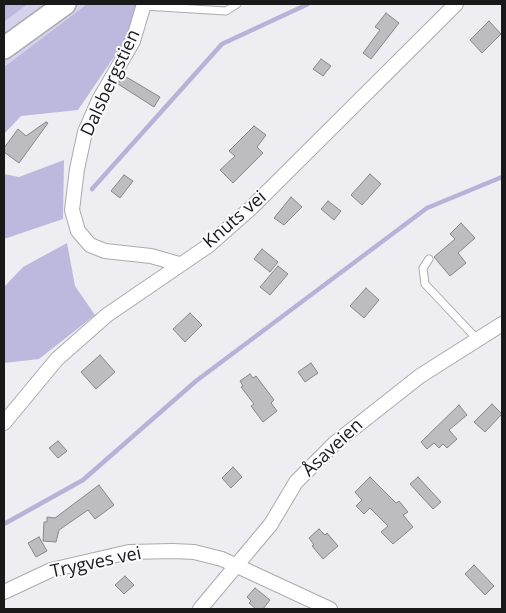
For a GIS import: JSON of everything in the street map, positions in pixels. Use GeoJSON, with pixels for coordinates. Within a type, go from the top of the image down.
{"type":"FeatureCollection","features":[{"type":"Feature","properties":{"kind":"main road"},"geometry":{"type":"LineString","coordinates":[[4,48],[66,4]]}},
{"type":"Feature","properties":{"kind":"street","name":"Knuts vei"},"geometry":{"type":"LineString","coordinates":[[4,423],[38,379],[62,354],[107,315],[208,246],[251,208],[456,4]]}},
{"type":"Feature","properties":{"kind":"street","name":"Dalsbergstien"},"geometry":{"type":"LineString","coordinates":[[144,5],[133,41],[99,100],[85,132],[77,169],[72,210],[78,231],[90,244],[105,251],[151,256],[179,264]]}},
{"type":"Feature","properties":{"kind":"street","name":"Åsaveien"},"geometry":{"type":"LineString","coordinates":[[200,609],[271,524],[296,482],[335,443],[420,376],[502,324]]}},
{"type":"Feature","properties":{"kind":"street","name":"Trygves vei"},"geometry":{"type":"LineString","coordinates":[[4,592],[51,570],[129,552],[194,552],[222,559],[330,609]]}},
{"type":"Feature","properties":{"kind":"lane"},"geometry":{"type":"LineString","coordinates":[[144,5],[226,11],[238,4]]}},
{"type":"Feature","properties":{"kind":"lane"},"geometry":{"type":"LineString","coordinates":[[429,259],[423,268],[425,284],[477,339]]}},
{"type":"Feature","properties":{"kind":"shaded area"},"geometry":{"type":"Polygon","coordinates":[[[4,4],[28,4],[4,22],[4,4]]]}},
{"type":"Feature","properties":{"kind":"shaded area"},"geometry":{"type":"Polygon","coordinates":[[[28,4],[87,4],[4,67],[4,22],[28,4]]]}},
{"type":"Feature","properties":{"kind":"shaded area"},"geometry":{"type":"Polygon","coordinates":[[[87,4],[150,4],[78,110],[21,116],[4,134],[4,67],[87,4]]]}},
{"type":"Feature","properties":{"kind":"shaded area"},"geometry":{"type":"Polygon","coordinates":[[[64,160],[63,219],[4,239],[4,174],[19,177],[64,160]]]}},
{"type":"Feature","properties":{"kind":"shaded area"},"geometry":{"type":"Polygon","coordinates":[[[67,243],[75,286],[95,315],[39,359],[4,363],[4,287],[23,267],[67,243]]]}},
{"type":"Feature","properties":{"kind":"building"},"geometry":{"type":"Polygon","coordinates":[[[386,13],[399,23],[371,59],[363,53],[380,30],[375,27],[386,13]]]}},
{"type":"Feature","properties":{"kind":"building"},"geometry":{"type":"Polygon","coordinates":[[[489,21],[501,34],[482,53],[470,40],[489,21]]]}},
{"type":"Feature","properties":{"kind":"building"},"geometry":{"type":"Polygon","coordinates":[[[321,59],[331,66],[323,76],[313,69],[321,59]]]}},
{"type":"Feature","properties":{"kind":"building"},"geometry":{"type":"Polygon","coordinates":[[[123,75],[160,97],[154,107],[118,84],[123,75]]]}},
{"type":"Feature","properties":{"kind":"building"},"geometry":{"type":"Polygon","coordinates":[[[46,122],[48,123],[19,163],[4,152],[4,148],[18,129],[26,136],[46,122]]]}},
{"type":"Feature","properties":{"kind":"building"},"geometry":{"type":"Polygon","coordinates":[[[254,126],[266,135],[257,147],[263,153],[233,183],[220,170],[235,156],[229,151],[254,126]]]}},
{"type":"Feature","properties":{"kind":"building"},"geometry":{"type":"Polygon","coordinates":[[[370,174],[381,184],[362,205],[351,195],[370,174]]]}},
{"type":"Feature","properties":{"kind":"building"},"geometry":{"type":"Polygon","coordinates":[[[124,175],[133,181],[120,198],[111,191],[124,175]]]}},
{"type":"Feature","properties":{"kind":"building"},"geometry":{"type":"Polygon","coordinates":[[[291,197],[302,207],[284,225],[274,218],[291,197]]]}},
{"type":"Feature","properties":{"kind":"building"},"geometry":{"type":"Polygon","coordinates":[[[328,201],[341,211],[334,220],[321,209],[328,201]]]}},
{"type":"Feature","properties":{"kind":"building"},"geometry":{"type":"Polygon","coordinates":[[[461,223],[475,238],[458,253],[466,263],[450,276],[434,257],[455,239],[450,234],[461,223]]]}},
{"type":"Feature","properties":{"kind":"building"},"geometry":{"type":"Polygon","coordinates":[[[262,249],[278,262],[270,272],[254,259],[262,249]]]}},
{"type":"Feature","properties":{"kind":"building"},"geometry":{"type":"Polygon","coordinates":[[[278,266],[288,274],[270,295],[260,287],[278,266]]]}},
{"type":"Feature","properties":{"kind":"building"},"geometry":{"type":"Polygon","coordinates":[[[366,288],[379,300],[364,318],[350,306],[366,288]]]}},
{"type":"Feature","properties":{"kind":"building"},"geometry":{"type":"Polygon","coordinates":[[[190,313],[202,325],[185,342],[173,329],[190,313]]]}},
{"type":"Feature","properties":{"kind":"building"},"geometry":{"type":"Polygon","coordinates":[[[100,355],[115,372],[96,389],[81,372],[100,355]]]}},
{"type":"Feature","properties":{"kind":"building"},"geometry":{"type":"Polygon","coordinates":[[[311,363],[318,373],[305,382],[298,372],[311,363]]]}},
{"type":"Feature","properties":{"kind":"building"},"geometry":{"type":"Polygon","coordinates":[[[250,374],[253,378],[256,376],[274,400],[271,403],[277,411],[263,422],[251,406],[254,404],[241,387],[243,386],[240,381],[250,374]]]}},
{"type":"Feature","properties":{"kind":"building"},"geometry":{"type":"Polygon","coordinates":[[[492,404],[502,414],[485,432],[474,422],[492,404]]]}},
{"type":"Feature","properties":{"kind":"building"},"geometry":{"type":"Polygon","coordinates":[[[459,405],[467,415],[449,430],[457,439],[447,448],[443,444],[439,448],[434,443],[427,449],[421,442],[459,405]]]}},
{"type":"Feature","properties":{"kind":"building"},"geometry":{"type":"Polygon","coordinates":[[[58,441],[67,451],[58,458],[49,448],[58,441]]]}},
{"type":"Feature","properties":{"kind":"building"},"geometry":{"type":"Polygon","coordinates":[[[233,467],[242,477],[231,488],[222,478],[233,467]]]}},
{"type":"Feature","properties":{"kind":"building"},"geometry":{"type":"Polygon","coordinates":[[[370,477],[396,503],[399,501],[408,512],[403,515],[413,527],[393,544],[381,532],[388,526],[370,508],[364,514],[356,506],[362,500],[355,492],[370,477]]]}},
{"type":"Feature","properties":{"kind":"building"},"geometry":{"type":"Polygon","coordinates":[[[418,477],[441,502],[433,509],[410,484],[418,477]]]}},
{"type":"Feature","properties":{"kind":"building"},"geometry":{"type":"Polygon","coordinates":[[[99,485],[114,505],[95,519],[88,510],[59,530],[56,542],[43,541],[44,522],[47,522],[47,517],[55,518],[99,485]]]}},
{"type":"Feature","properties":{"kind":"building"},"geometry":{"type":"Polygon","coordinates":[[[319,529],[325,535],[327,533],[338,546],[323,559],[312,546],[314,545],[309,538],[319,529]]]}},
{"type":"Feature","properties":{"kind":"building"},"geometry":{"type":"Polygon","coordinates":[[[39,537],[47,551],[36,557],[28,543],[39,537]]]}},
{"type":"Feature","properties":{"kind":"building"},"geometry":{"type":"Polygon","coordinates":[[[474,565],[494,586],[485,595],[465,574],[474,565]]]}},
{"type":"Feature","properties":{"kind":"building"},"geometry":{"type":"Polygon","coordinates":[[[125,576],[134,585],[124,594],[115,585],[125,576]]]}},
{"type":"Feature","properties":{"kind":"building"},"geometry":{"type":"Polygon","coordinates":[[[255,588],[270,600],[263,609],[256,609],[249,603],[251,601],[247,597],[255,588]]]}},
{"type":"Feature","properties":{"kind":"waterway"},"geometry":{"type":"LineString","coordinates":[[4,8],[6,4]]}},
{"type":"Feature","properties":{"kind":"waterway"},"geometry":{"type":"LineString","coordinates":[[92,189],[222,44],[308,4]]}},
{"type":"Feature","properties":{"kind":"waterway"},"geometry":{"type":"LineString","coordinates":[[4,524],[83,480],[196,381],[427,208],[502,177]]}}]}
